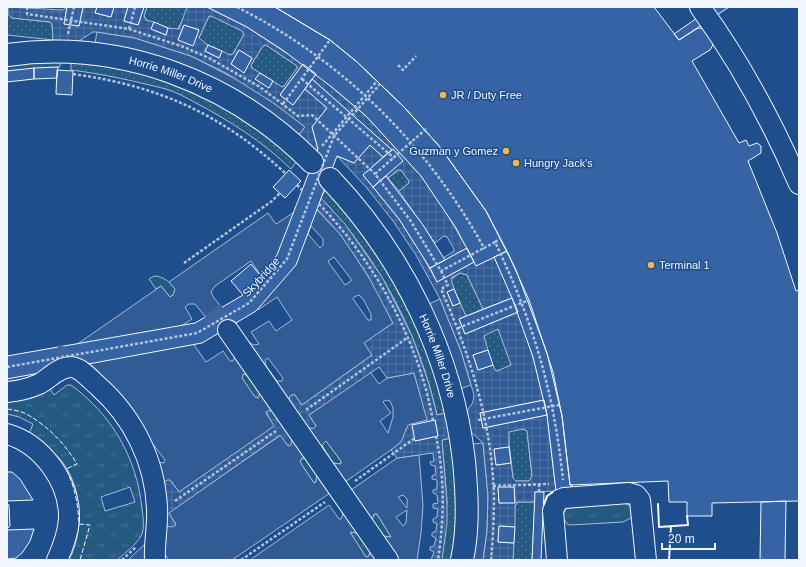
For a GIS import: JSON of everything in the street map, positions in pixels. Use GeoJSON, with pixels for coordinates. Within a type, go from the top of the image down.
{"type":"FeatureCollection","features":[{"type":"Feature","properties":{"kind":"main road","name":"Horrie Miller Drive"},"geometry":{"type":"LineString","coordinates":[[7,55],[47,50],[95,53],[122,57],[176,74],[227,98],[316,155]]}},
{"type":"Feature","properties":{"kind":"main road","name":"Horrie Miller Drive"},"geometry":{"type":"LineString","coordinates":[[330,179],[352,202],[393,259],[428,325],[441,358],[459,424],[466,484],[467,520],[462,560]]}},
{"type":"Feature","properties":{"kind":"street"},"geometry":{"type":"LineString","coordinates":[[700,7],[735,57],[761,102],[799,184]]}},
{"type":"Feature","properties":{"kind":"street"},"geometry":{"type":"LineString","coordinates":[[228,330],[388,560]]}},
{"type":"Feature","properties":{"kind":"street"},"geometry":{"type":"LineString","coordinates":[[7,392],[24,391],[38,385],[62,369],[73,368],[105,392],[123,411],[144,450],[153,480],[157,507],[147,555]]}},
{"type":"Feature","properties":{"kind":"street"},"geometry":{"type":"LineString","coordinates":[[7,434],[33,447],[53,466],[65,491],[69,518],[64,545],[57,560]]}},
{"type":"Feature","properties":{"kind":"street"},"geometry":{"type":"LineString","coordinates":[[557,560],[553,511],[557,501],[564,498],[629,493],[636,495],[640,500],[646,560]]}},
{"type":"Feature","properties":{"kind":"path"},"geometry":{"type":"LineString","coordinates":[[67,41],[74,7]]}},
{"type":"Feature","properties":{"kind":"path"},"geometry":{"type":"LineString","coordinates":[[129,29],[135,7]]}},
{"type":"Feature","properties":{"kind":"path"},"geometry":{"type":"LineString","coordinates":[[237,7],[284,33],[318,57],[366,95],[411,142],[446,187],[469,220],[484,248]]}},
{"type":"Feature","properties":{"kind":"path"},"geometry":{"type":"LineString","coordinates":[[283,104],[330,40]]}},
{"type":"Feature","properties":{"kind":"path"},"geometry":{"type":"LineString","coordinates":[[398,65],[403,70],[416,56]]}},
{"type":"Feature","properties":{"kind":"path"},"geometry":{"type":"LineString","coordinates":[[73,74],[127,84],[169,97],[219,121],[262,152],[286,174]]}},
{"type":"Feature","properties":{"kind":"path"},"geometry":{"type":"LineString","coordinates":[[302,79],[394,158]]}},
{"type":"Feature","properties":{"kind":"path"},"geometry":{"type":"LineString","coordinates":[[316,155],[377,81]]}},
{"type":"Feature","properties":{"kind":"path","name":"Skybridge"},"geometry":{"type":"LineString","coordinates":[[7,367],[197,333],[249,303],[287,260],[334,136],[380,84]]}},
{"type":"Feature","properties":{"kind":"path"},"geometry":{"type":"LineString","coordinates":[[426,129],[376,174],[410,220],[441,271],[501,238]]}},
{"type":"Feature","properties":{"kind":"path"},"geometry":{"type":"LineString","coordinates":[[297,185],[302,190]]}},
{"type":"Feature","properties":{"kind":"path"},"geometry":{"type":"LineString","coordinates":[[184,263],[272,201],[280,193]]}},
{"type":"Feature","properties":{"kind":"path"},"geometry":{"type":"LineString","coordinates":[[320,204],[350,239],[375,275],[407,338],[420,371],[432,421]]}},
{"type":"Feature","properties":{"kind":"path"},"geometry":{"type":"LineString","coordinates":[[495,242],[522,302],[539,351],[552,406],[563,483]]}},
{"type":"Feature","properties":{"kind":"path"},"geometry":{"type":"LineString","coordinates":[[458,328],[529,300]]}},
{"type":"Feature","properties":{"kind":"path"},"geometry":{"type":"LineString","coordinates":[[474,421],[559,405]]}},
{"type":"Feature","properties":{"kind":"path"},"geometry":{"type":"LineString","coordinates":[[436,436],[443,503],[438,560]]}},
{"type":"Feature","properties":{"kind":"path"},"geometry":{"type":"LineString","coordinates":[[493,486],[555,484]]}},
{"type":"Feature","properties":{"kind":"path"},"geometry":{"type":"LineString","coordinates":[[122,560],[147,555]]}},
{"type":"Feature","properties":{"kind":"green space"},"geometry":{"type":"Polygon","coordinates":[[[7,7],[12,18],[50,22],[52,24],[53,40],[7,35],[7,7]]]}},
{"type":"Feature","properties":{"kind":"green space"},"geometry":{"type":"Polygon","coordinates":[[[147,7],[188,8],[177,31],[146,20],[144,16],[147,7]]]}},
{"type":"Feature","properties":{"kind":"green space"},"geometry":{"type":"Polygon","coordinates":[[[209,16],[212,16],[243,31],[244,34],[233,54],[229,55],[200,41],[199,38],[209,16]]]}},
{"type":"Feature","properties":{"kind":"green space"},"geometry":{"type":"Polygon","coordinates":[[[266,45],[297,66],[297,69],[282,87],[252,68],[251,65],[263,46],[266,45]]]}},
{"type":"Feature","properties":{"kind":"green space"},"geometry":{"type":"Polygon","coordinates":[[[60,59],[60,67],[7,71],[7,63],[60,59]]]}},
{"type":"Feature","properties":{"kind":"green space"},"geometry":{"type":"Polygon","coordinates":[[[71,60],[149,74],[218,104],[257,129],[297,161],[291,169],[246,133],[178,93],[130,81],[71,70],[71,60]]]}},
{"type":"Feature","properties":{"kind":"green space"},"geometry":{"type":"Polygon","coordinates":[[[401,170],[409,183],[399,191],[388,178],[401,170]]]}},
{"type":"Feature","properties":{"kind":"green space"},"geometry":{"type":"Polygon","coordinates":[[[326,188],[381,258],[425,342],[446,413],[437,415],[419,355],[408,327],[394,299],[361,246],[342,221],[321,198],[326,188]]]}},
{"type":"Feature","properties":{"kind":"green space"},"geometry":{"type":"Polygon","coordinates":[[[460,273],[467,275],[483,309],[466,316],[450,280],[460,273]]]}},
{"type":"Feature","properties":{"kind":"green space"},"geometry":{"type":"Polygon","coordinates":[[[154,276],[163,278],[171,284],[175,289],[173,295],[170,297],[161,286],[156,289],[149,279],[154,276]]]}},
{"type":"Feature","properties":{"kind":"green space"},"geometry":{"type":"Polygon","coordinates":[[[496,329],[500,331],[511,363],[509,367],[497,371],[494,369],[484,339],[485,334],[496,329]]]}},
{"type":"Feature","properties":{"kind":"green space"},"geometry":{"type":"Polygon","coordinates":[[[243,374],[248,375],[260,393],[258,398],[255,398],[242,378],[243,374]]]}},
{"type":"Feature","properties":{"kind":"green space"},"geometry":{"type":"Polygon","coordinates":[[[67,385],[71,385],[86,397],[99,410],[120,439],[135,472],[143,519],[143,530],[136,543],[117,560],[69,560],[78,534],[79,519],[76,489],[71,475],[54,453],[28,436],[33,424],[19,417],[7,414],[7,401],[32,398],[50,389],[54,395],[67,385]],[[130,487],[101,497],[105,511],[135,502],[130,487]]]}},
{"type":"Feature","properties":{"kind":"green space"},"geometry":{"type":"Polygon","coordinates":[[[523,429],[527,431],[532,476],[529,481],[516,481],[513,478],[508,434],[510,431],[523,429]]]}},
{"type":"Feature","properties":{"kind":"green space"},"geometry":{"type":"Polygon","coordinates":[[[451,438],[458,507],[453,560],[442,560],[447,502],[442,440],[451,438]]]}},
{"type":"Feature","properties":{"kind":"green space"},"geometry":{"type":"Polygon","coordinates":[[[326,441],[341,461],[341,464],[332,463],[322,445],[326,441]]]}},
{"type":"Feature","properties":{"kind":"green space"},"geometry":{"type":"Polygon","coordinates":[[[302,458],[307,459],[317,473],[316,482],[314,483],[300,462],[302,458]]]}},
{"type":"Feature","properties":{"kind":"green space"},"geometry":{"type":"Polygon","coordinates":[[[518,502],[535,502],[532,560],[513,560],[515,506],[518,502]]]}},
{"type":"Feature","properties":{"kind":"green space"},"geometry":{"type":"Polygon","coordinates":[[[625,503],[632,509],[631,518],[623,522],[571,525],[567,524],[562,516],[567,508],[625,503]]]}},
{"type":"Feature","properties":{"kind":"green space"},"geometry":{"type":"Polygon","coordinates":[[[374,514],[377,514],[391,537],[383,536],[372,520],[374,514]]]}},
{"type":"Feature","properties":{"kind":"green space"},"geometry":{"type":"Polygon","coordinates":[[[350,532],[357,533],[370,551],[369,556],[366,557],[350,532]]]}},
{"type":"Feature","properties":{"kind":"shaded area"},"geometry":{"type":"Polygon","coordinates":[[[8,7],[63,10],[67,7],[64,24],[79,26],[83,7],[97,7],[95,13],[111,17],[114,7],[128,7],[124,21],[138,25],[144,7],[147,7],[144,16],[146,20],[154,22],[151,29],[166,35],[168,28],[179,29],[187,7],[207,7],[247,27],[303,64],[280,95],[293,105],[305,89],[327,108],[312,127],[318,149],[316,153],[298,136],[305,127],[275,104],[226,73],[191,56],[135,38],[97,32],[93,32],[79,41],[53,40],[52,24],[50,22],[12,18],[8,14],[8,7]],[[209,16],[199,38],[208,45],[205,51],[219,58],[222,51],[230,55],[233,54],[244,34],[242,31],[209,16]],[[184,25],[178,40],[199,30],[184,25]],[[266,45],[263,46],[251,65],[252,68],[260,73],[256,79],[269,87],[273,81],[282,87],[297,66],[266,45]],[[239,50],[231,64],[244,72],[252,58],[239,50]]]}},
{"type":"Feature","properties":{"kind":"shaded area"},"geometry":{"type":"Polygon","coordinates":[[[97,32],[135,38],[191,56],[243,83],[275,104],[305,127],[298,136],[169,61],[151,54],[95,43],[97,32]]]}},
{"type":"Feature","properties":{"kind":"shaded area"},"geometry":{"type":"Polygon","coordinates":[[[316,74],[366,116],[421,176],[445,211],[467,248],[445,260],[443,258],[454,251],[454,249],[447,237],[444,236],[435,243],[399,191],[409,183],[409,181],[401,170],[398,170],[388,178],[386,176],[392,150],[312,79],[316,74]]]}},
{"type":"Feature","properties":{"kind":"shaded area"},"geometry":{"type":"Polygon","coordinates":[[[370,145],[383,157],[363,175],[399,219],[437,282],[474,262],[476,266],[494,257],[512,298],[483,309],[467,275],[460,273],[451,278],[454,289],[447,292],[453,306],[460,303],[466,316],[459,319],[465,334],[518,312],[533,357],[544,400],[480,413],[483,428],[547,415],[556,491],[535,492],[535,502],[517,502],[515,506],[515,527],[499,526],[498,542],[514,543],[513,560],[483,560],[487,532],[488,496],[483,443],[470,431],[466,413],[473,402],[474,395],[461,351],[440,299],[416,255],[393,221],[367,188],[337,156],[354,163],[370,145]],[[498,329],[484,336],[488,350],[473,355],[478,370],[493,365],[497,371],[511,365],[498,329]],[[523,429],[509,432],[509,447],[494,449],[496,465],[511,463],[513,478],[516,481],[529,481],[532,476],[527,431],[523,429]],[[514,487],[498,488],[499,503],[515,502],[514,487]]]}},
{"type":"Feature","properties":{"kind":"shaded area"},"geometry":{"type":"Polygon","coordinates":[[[321,198],[345,224],[382,277],[412,336],[429,384],[437,415],[446,413],[451,438],[442,440],[447,502],[447,523],[442,560],[431,560],[434,552],[430,550],[430,547],[434,546],[436,538],[432,536],[432,533],[436,531],[437,524],[433,522],[433,519],[437,517],[438,509],[433,508],[433,504],[438,503],[437,495],[433,493],[433,490],[437,489],[437,480],[432,479],[432,476],[436,474],[435,466],[431,465],[430,462],[434,461],[433,453],[397,458],[391,450],[401,442],[408,425],[427,420],[414,373],[387,378],[379,367],[309,415],[316,426],[313,429],[307,427],[289,399],[290,396],[294,394],[302,405],[372,355],[364,343],[393,323],[367,274],[340,234],[317,209],[321,198]],[[435,420],[415,441],[438,436],[435,420]]]}},
{"type":"Feature","properties":{"kind":"shaded area"},"geometry":{"type":"Polygon","coordinates":[[[315,208],[340,234],[375,287],[393,323],[365,343],[372,355],[302,405],[294,394],[316,426],[309,415],[370,372],[379,384],[387,378],[414,373],[428,421],[411,424],[406,429],[404,438],[398,445],[345,482],[351,490],[397,458],[419,455],[423,506],[417,560],[250,560],[329,505],[339,519],[341,519],[343,515],[341,509],[330,493],[232,560],[169,560],[164,553],[163,560],[128,560],[148,541],[148,497],[140,464],[125,431],[97,397],[53,361],[161,286],[170,297],[173,295],[175,289],[169,282],[268,213],[276,224],[293,213],[315,208]],[[311,226],[308,234],[320,248],[323,245],[323,239],[311,226]],[[334,257],[328,261],[345,285],[351,281],[351,279],[334,257]],[[251,261],[215,286],[211,292],[214,298],[250,343],[254,345],[259,344],[251,332],[269,321],[276,331],[292,320],[277,297],[258,310],[250,298],[264,280],[251,261]],[[359,295],[354,297],[353,299],[368,320],[371,320],[371,314],[363,299],[359,295]],[[189,304],[185,307],[192,319],[181,326],[206,362],[223,351],[230,361],[233,361],[235,356],[228,344],[195,304],[189,304]],[[268,358],[265,360],[266,366],[277,381],[282,381],[283,378],[268,358]],[[243,374],[242,378],[255,397],[258,398],[260,393],[247,375],[243,374]],[[386,400],[383,402],[391,413],[380,421],[388,433],[393,417],[393,408],[390,401],[386,400]],[[266,413],[275,426],[179,492],[171,481],[165,515],[176,524],[168,513],[281,435],[289,446],[266,413]],[[326,441],[322,445],[323,450],[332,463],[341,464],[341,461],[326,441]],[[152,443],[157,462],[164,463],[165,460],[152,443]],[[302,458],[300,462],[314,483],[316,482],[317,473],[307,459],[302,458]],[[403,495],[398,497],[407,508],[407,499],[403,495]],[[407,510],[396,517],[403,526],[406,523],[407,510]],[[374,514],[372,520],[383,536],[391,537],[377,514],[374,514]],[[350,532],[366,557],[369,556],[370,551],[357,533],[350,532]]]}},
{"type":"Feature","properties":{"kind":"shaded area"},"geometry":{"type":"Polygon","coordinates":[[[440,299],[461,351],[471,385],[460,389],[429,304],[440,299]]]}},
{"type":"Feature","properties":{"kind":"shaded area"},"geometry":{"type":"Polygon","coordinates":[[[270,410],[273,411],[292,439],[291,445],[288,446],[280,435],[169,513],[176,525],[172,527],[166,526],[163,484],[167,480],[170,480],[179,492],[274,426],[266,412],[270,410]]]}},
{"type":"Feature","properties":{"kind":"shaded area"},"geometry":{"type":"Polygon","coordinates":[[[483,443],[488,496],[487,532],[483,560],[471,560],[472,444],[483,443]]]}},
{"type":"Feature","properties":{"kind":"building"},"geometry":{"type":"Polygon","coordinates":[[[67,7],[83,7],[79,26],[64,24],[67,7]]]}},
{"type":"Feature","properties":{"kind":"building"},"geometry":{"type":"Polygon","coordinates":[[[97,7],[114,7],[111,17],[95,13],[97,7]]]}},
{"type":"Feature","properties":{"kind":"building"},"geometry":{"type":"Polygon","coordinates":[[[128,7],[144,7],[138,25],[124,21],[128,7]]]}},
{"type":"Feature","properties":{"kind":"building"},"geometry":{"type":"Polygon","coordinates":[[[207,7],[275,7],[330,40],[357,62],[404,107],[440,147],[486,211],[507,251],[476,266],[456,228],[421,176],[366,116],[333,88],[284,51],[247,27],[207,7]]]}},
{"type":"Feature","properties":{"kind":"building","name":"Terminal 1"},"geometry":{"type":"Polygon","coordinates":[[[275,7],[654,7],[679,40],[698,28],[706,29],[714,43],[710,50],[692,61],[739,143],[746,140],[749,146],[757,143],[761,146],[761,153],[748,161],[777,233],[796,291],[799,290],[799,501],[712,503],[712,516],[687,516],[687,502],[669,502],[668,481],[570,485],[562,416],[547,353],[516,270],[486,211],[440,147],[404,107],[357,62],[330,40],[275,7]]]}},
{"type":"Feature","properties":{"kind":"building"},"geometry":{"type":"Polygon","coordinates":[[[713,7],[729,7],[679,40],[674,34],[713,7]]]}},
{"type":"Feature","properties":{"kind":"building"},"geometry":{"type":"Polygon","coordinates":[[[154,22],[168,28],[166,35],[151,29],[154,22]]]}},
{"type":"Feature","properties":{"kind":"building"},"geometry":{"type":"Polygon","coordinates":[[[184,25],[199,30],[193,46],[178,40],[184,25]]]}},
{"type":"Feature","properties":{"kind":"building"},"geometry":{"type":"Polygon","coordinates":[[[208,45],[222,51],[219,58],[205,51],[208,45]]]}},
{"type":"Feature","properties":{"kind":"building"},"geometry":{"type":"Polygon","coordinates":[[[239,50],[252,58],[244,73],[231,64],[239,50]]]}},
{"type":"Feature","properties":{"kind":"building"},"geometry":{"type":"Polygon","coordinates":[[[303,64],[316,74],[293,105],[280,95],[303,64]]]}},
{"type":"Feature","properties":{"kind":"building"},"geometry":{"type":"Polygon","coordinates":[[[58,67],[57,78],[34,79],[34,68],[58,67]]]}},
{"type":"Feature","properties":{"kind":"building"},"geometry":{"type":"Polygon","coordinates":[[[34,68],[34,79],[7,82],[7,71],[34,68]]]}},
{"type":"Feature","properties":{"kind":"building"},"geometry":{"type":"Polygon","coordinates":[[[57,70],[73,71],[72,95],[56,94],[57,70]]]}},
{"type":"Feature","properties":{"kind":"building"},"geometry":{"type":"Polygon","coordinates":[[[260,73],[273,81],[269,88],[255,79],[260,73]]]}},
{"type":"Feature","properties":{"kind":"building"},"geometry":{"type":"Polygon","coordinates":[[[312,79],[392,150],[383,157],[370,145],[354,163],[337,156],[296,265],[256,311],[202,343],[7,379],[7,356],[195,323],[243,295],[231,281],[251,264],[260,275],[277,255],[318,149],[312,127],[327,108],[305,89],[312,79]]]}},
{"type":"Feature","properties":{"kind":"building"},"geometry":{"type":"Polygon","coordinates":[[[393,149],[403,161],[373,187],[363,175],[393,149]]]}},
{"type":"Feature","properties":{"kind":"building"},"geometry":{"type":"Polygon","coordinates":[[[289,170],[301,181],[285,198],[273,187],[289,170]]]}},
{"type":"Feature","properties":{"kind":"building"},"geometry":{"type":"Polygon","coordinates":[[[386,176],[423,225],[445,260],[430,268],[399,219],[373,187],[386,176]]]}},
{"type":"Feature","properties":{"kind":"building"},"geometry":{"type":"Polygon","coordinates":[[[467,248],[474,262],[437,282],[430,268],[467,248]]]}},
{"type":"Feature","properties":{"kind":"building"},"geometry":{"type":"Polygon","coordinates":[[[507,251],[529,300],[553,372],[562,416],[570,485],[572,485],[572,490],[556,491],[547,415],[533,357],[512,298],[494,257],[507,251]]]}},
{"type":"Feature","properties":{"kind":"building"},"geometry":{"type":"Polygon","coordinates":[[[454,289],[460,303],[453,306],[447,292],[454,289]]]}},
{"type":"Feature","properties":{"kind":"building"},"geometry":{"type":"Polygon","coordinates":[[[512,298],[518,312],[465,334],[459,319],[512,298]]]}},
{"type":"Feature","properties":{"kind":"building"},"geometry":{"type":"Polygon","coordinates":[[[488,350],[493,365],[478,370],[473,355],[488,350]]]}},
{"type":"Feature","properties":{"kind":"building"},"geometry":{"type":"Polygon","coordinates":[[[544,400],[547,415],[483,428],[480,413],[544,400]]]}},
{"type":"Feature","properties":{"kind":"building"},"geometry":{"type":"Polygon","coordinates":[[[435,420],[438,436],[415,441],[412,425],[435,420]]]}},
{"type":"Feature","properties":{"kind":"building"},"geometry":{"type":"Polygon","coordinates":[[[509,447],[511,463],[496,465],[494,449],[509,447]]]}},
{"type":"Feature","properties":{"kind":"building"},"geometry":{"type":"Polygon","coordinates":[[[7,472],[12,472],[20,479],[33,500],[7,501],[7,472]]]}},
{"type":"Feature","properties":{"kind":"building"},"geometry":{"type":"Polygon","coordinates":[[[498,487],[514,487],[515,503],[499,503],[498,487]]]}},
{"type":"Feature","properties":{"kind":"building"},"geometry":{"type":"Polygon","coordinates":[[[535,492],[544,492],[541,560],[532,560],[535,492]]]}},
{"type":"Feature","properties":{"kind":"building"},"geometry":{"type":"Polygon","coordinates":[[[786,501],[785,560],[760,560],[761,502],[786,501]]]}},
{"type":"Feature","properties":{"kind":"building"},"geometry":{"type":"Polygon","coordinates":[[[7,504],[9,505],[10,526],[7,529],[7,504]]]}},
{"type":"Feature","properties":{"kind":"building"},"geometry":{"type":"Polygon","coordinates":[[[499,526],[515,527],[514,543],[498,542],[499,526]]]}},
{"type":"Feature","properties":{"kind":"building"},"geometry":{"type":"Polygon","coordinates":[[[34,529],[30,541],[22,553],[16,558],[7,559],[7,530],[34,529]]]}},
{"type":"Feature","properties":{"kind":"tunnel"},"geometry":{"type":"LineString","coordinates":[[212,311],[228,330]]}},
{"type":"Feature","properties":{"kind":"tunnel"},"geometry":{"type":"LineString","coordinates":[[67,368],[66,353],[70,344]]}},
{"type":"Feature","properties":{"kind":"fence"},"geometry":{"type":"LineString","coordinates":[[7,409],[23,413],[43,425],[62,443],[77,464],[66,469],[76,496],[79,524],[90,525],[80,560]]}},
{"type":"Feature","properties":{"kind":"wall"},"geometry":{"type":"LineString","coordinates":[[544,504],[547,496],[553,492]]}},
{"type":"Feature","properties":{"kind":"wall"},"geometry":{"type":"LineString","coordinates":[[658,504],[659,527],[688,525],[687,516]]}},
{"type":"Feature","properties":{"kind":"wall"},"geometry":{"type":"LineString","coordinates":[[669,560],[671,526]]}},
{"type":"Feature","properties":{"kind":"place","name":"JR / Duty Free"},"geometry":{"type":"Point","coordinates":[443,95]}},
{"type":"Feature","properties":{"kind":"place","name":"Guzman y Gomez"},"geometry":{"type":"Point","coordinates":[506,151]}},
{"type":"Feature","properties":{"kind":"place","name":"Hungry Jack's"},"geometry":{"type":"Point","coordinates":[516,163]}},
{"type":"Feature","properties":{"kind":"place","name":"Terminal 1"},"geometry":{"type":"Point","coordinates":[651,265]}}]}
